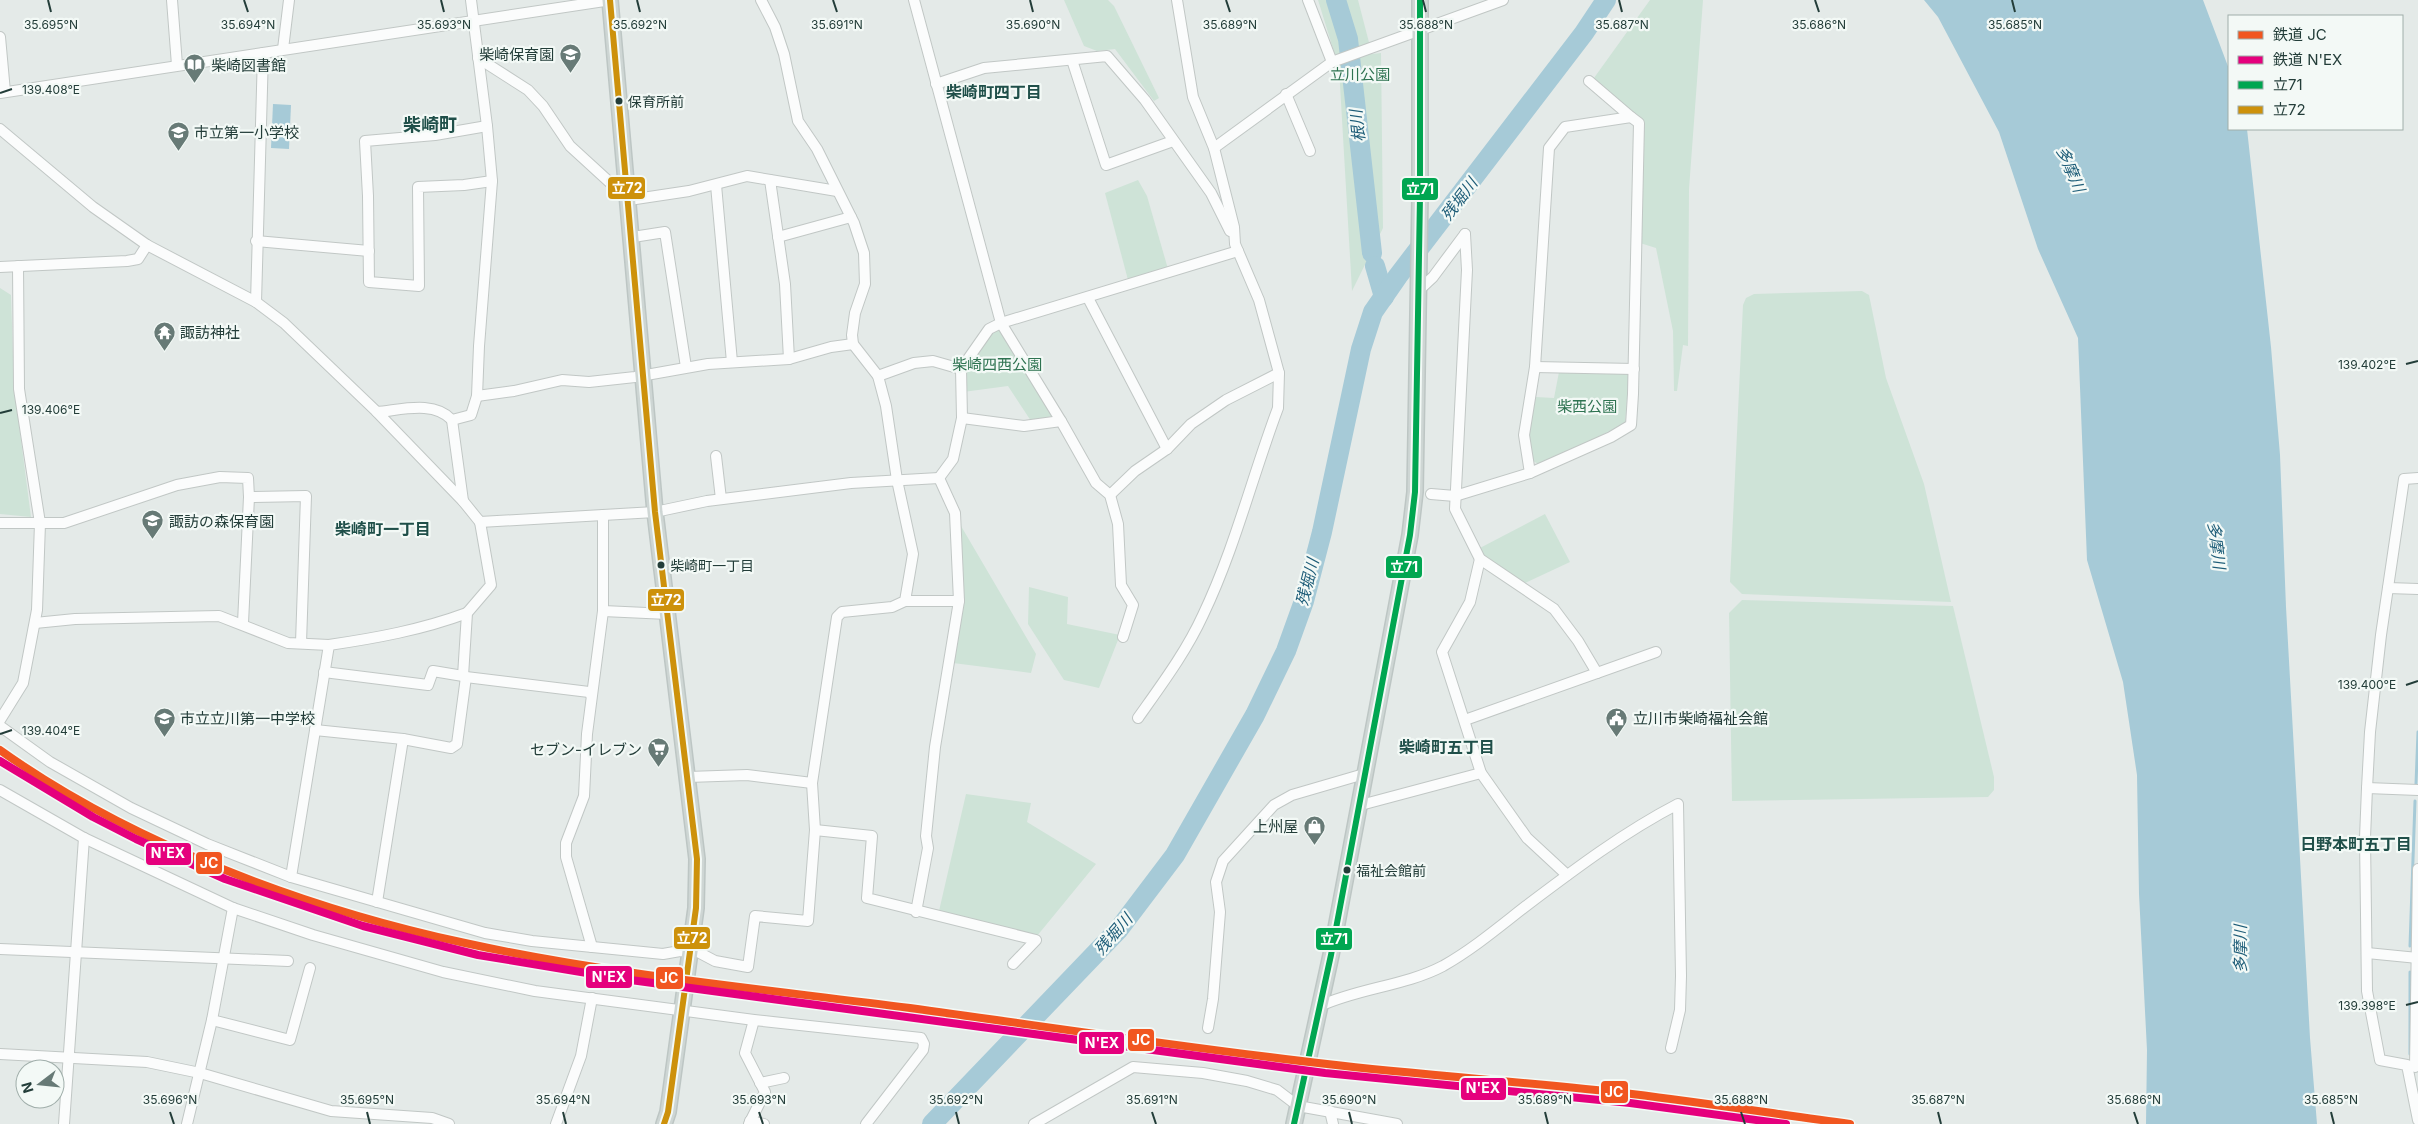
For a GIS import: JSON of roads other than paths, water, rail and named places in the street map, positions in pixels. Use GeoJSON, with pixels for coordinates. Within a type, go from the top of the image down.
{"type":"FeatureCollection","features":[{"type":"Feature","properties":{"kind":"main road"},"geometry":{"type":"LineString","coordinates":[[611,0],[655,512],[688,777],[698,875],[696,908],[669,1102],[664,1124]]}},
{"type":"Feature","properties":{"kind":"main road"},"geometry":{"type":"LineString","coordinates":[[1294,1124],[1320,1006],[1357,806],[1387,664],[1410,534],[1415,492],[1420,196],[1420,0]]}},
{"type":"Feature","properties":{"kind":"street"},"geometry":{"type":"LineString","coordinates":[[172,0],[177,65]]}},
{"type":"Feature","properties":{"kind":"street"},"geometry":{"type":"LineString","coordinates":[[282,50],[289,0]]}},
{"type":"Feature","properties":{"kind":"street"},"geometry":{"type":"LineString","coordinates":[[452,420],[471,415],[478,396],[479,346],[492,180],[471,0]]}},
{"type":"Feature","properties":{"kind":"street"},"geometry":{"type":"LineString","coordinates":[[0,37],[2,93],[611,0]]}},
{"type":"Feature","properties":{"kind":"street"},"geometry":{"type":"LineString","coordinates":[[761,0],[775,27],[784,54],[798,121],[817,149],[860,237],[866,269],[865,284],[852,325],[853,344],[878,376],[886,406],[897,480],[913,554],[905,601]]}},
{"type":"Feature","properties":{"kind":"street"},"geometry":{"type":"LineString","coordinates":[[914,0],[1001,323],[1061,420],[1096,483],[1110,495],[1118,524],[1121,585],[1133,605],[1124,637]]}},
{"type":"Feature","properties":{"kind":"street"},"geometry":{"type":"LineString","coordinates":[[1177,0],[1193,97],[1214,148],[1234,227],[1237,248]]}},
{"type":"Feature","properties":{"kind":"street"},"geometry":{"type":"LineString","coordinates":[[1308,0],[1332,62]]}},
{"type":"Feature","properties":{"kind":"street"},"geometry":{"type":"LineString","coordinates":[[1214,148],[1332,62],[1503,0]]}},
{"type":"Feature","properties":{"kind":"street"},"geometry":{"type":"LineString","coordinates":[[256,302],[256,241],[263,53]]}},
{"type":"Feature","properties":{"kind":"street"},"geometry":{"type":"LineString","coordinates":[[936,84],[984,68],[1108,56],[1145,100],[1211,193],[1259,300],[1279,373],[1278,408],[1241,523],[1204,614],[1177,662],[1138,718]]}},
{"type":"Feature","properties":{"kind":"street"},"geometry":{"type":"LineString","coordinates":[[478,58],[528,90],[543,106],[570,146],[629,200],[659,197],[716,185],[747,176],[837,191]]}},
{"type":"Feature","properties":{"kind":"street"},"geometry":{"type":"LineString","coordinates":[[1072,60],[1106,165],[1174,141]]}},
{"type":"Feature","properties":{"kind":"street"},"geometry":{"type":"LineString","coordinates":[[1431,494],[1455,496],[1530,473],[1631,425],[1634,369],[1639,123],[1589,81]]}},
{"type":"Feature","properties":{"kind":"street"},"geometry":{"type":"LineString","coordinates":[[1286,94],[1310,151]]}},
{"type":"Feature","properties":{"kind":"street"},"geometry":{"type":"LineString","coordinates":[[1530,473],[1524,435],[1535,367],[1549,148],[1565,127],[1631,117]]}},
{"type":"Feature","properties":{"kind":"street"},"geometry":{"type":"LineString","coordinates":[[487,126],[435,135],[365,141],[369,282],[419,286],[418,187],[464,185],[492,180]]}},
{"type":"Feature","properties":{"kind":"street"},"geometry":{"type":"LineString","coordinates":[[0,129],[93,207],[147,245],[256,302],[284,324],[377,412],[463,501],[480,522],[491,585],[467,613],[435,625],[396,635],[328,645],[288,643],[243,623],[219,616],[76,619],[35,623]]}},
{"type":"Feature","properties":{"kind":"street"},"geometry":{"type":"LineString","coordinates":[[770,180],[785,284],[789,359]]}},
{"type":"Feature","properties":{"kind":"street"},"geometry":{"type":"LineString","coordinates":[[716,185],[732,362]]}},
{"type":"Feature","properties":{"kind":"street"},"geometry":{"type":"LineString","coordinates":[[778,237],[851,217]]}},
{"type":"Feature","properties":{"kind":"street"},"geometry":{"type":"LineString","coordinates":[[632,237],[665,232],[686,367]]}},
{"type":"Feature","properties":{"kind":"street"},"geometry":{"type":"LineString","coordinates":[[1417,291],[1433,276],[1465,234],[1466,270],[1455,509],[1480,559],[1554,609],[1578,640],[1597,673]]}},
{"type":"Feature","properties":{"kind":"street"},"geometry":{"type":"LineString","coordinates":[[256,241],[369,251]]}},
{"type":"Feature","properties":{"kind":"street"},"geometry":{"type":"LineString","coordinates":[[0,267],[127,262],[138,259],[147,245]]}},
{"type":"Feature","properties":{"kind":"street"},"geometry":{"type":"LineString","coordinates":[[939,478],[953,459],[962,418],[961,369],[989,329],[1001,323],[1088,298],[1237,248]]}},
{"type":"Feature","properties":{"kind":"street"},"geometry":{"type":"LineString","coordinates":[[0,720],[23,683],[37,610],[40,524],[19,389],[18,266]]}},
{"type":"Feature","properties":{"kind":"street"},"geometry":{"type":"LineString","coordinates":[[1088,298],[1167,448]]}},
{"type":"Feature","properties":{"kind":"street"},"geometry":{"type":"LineString","coordinates":[[478,396],[514,391],[562,380],[589,382],[686,367],[789,359],[831,346],[853,344]]}},
{"type":"Feature","properties":{"kind":"street"},"geometry":{"type":"LineString","coordinates":[[878,376],[914,363],[934,361],[961,369]]}},
{"type":"Feature","properties":{"kind":"street"},"geometry":{"type":"LineString","coordinates":[[1535,367],[1634,369]]}},
{"type":"Feature","properties":{"kind":"street"},"geometry":{"type":"LineString","coordinates":[[1110,495],[1135,471],[1167,448],[1191,424],[1226,400],[1279,373]]}},
{"type":"Feature","properties":{"kind":"street"},"geometry":{"type":"LineString","coordinates":[[377,412],[434,408],[445,413],[452,420],[463,501]]}},
{"type":"Feature","properties":{"kind":"street"},"geometry":{"type":"LineString","coordinates":[[962,418],[1024,426],[1061,420]]}},
{"type":"Feature","properties":{"kind":"street"},"geometry":{"type":"LineString","coordinates":[[716,456],[721,499]]}},
{"type":"Feature","properties":{"kind":"street"},"geometry":{"type":"LineString","coordinates":[[0,523],[64,523],[177,486],[220,477],[248,478],[249,497],[243,623]]}},
{"type":"Feature","properties":{"kind":"street"},"geometry":{"type":"LineString","coordinates":[[480,522],[655,512],[721,499],[897,480],[939,478]]}},
{"type":"Feature","properties":{"kind":"street"},"geometry":{"type":"LineString","coordinates":[[916,912],[928,848],[926,836],[935,746],[959,600],[955,513],[939,478]]}},
{"type":"Feature","properties":{"kind":"street"},"geometry":{"type":"LineString","coordinates":[[2413,1067],[2380,1060],[2367,991],[2365,838],[2370,732],[2404,479],[2418,478]]}},
{"type":"Feature","properties":{"kind":"street"},"geometry":{"type":"LineString","coordinates":[[249,497],[306,496],[301,643]]}},
{"type":"Feature","properties":{"kind":"street"},"geometry":{"type":"LineString","coordinates":[[592,947],[566,857],[566,843],[584,796],[591,694],[603,610],[603,515]]}},
{"type":"Feature","properties":{"kind":"street"},"geometry":{"type":"LineString","coordinates":[[1480,559],[1470,602],[1442,652],[1482,773],[1527,838],[1567,875]]}},
{"type":"Feature","properties":{"kind":"street"},"geometry":{"type":"LineString","coordinates":[[2388,588],[2418,589]]}},
{"type":"Feature","properties":{"kind":"street"},"geometry":{"type":"LineString","coordinates":[[0,726],[50,762],[131,808],[206,844],[291,877],[485,933],[532,941],[663,954],[680,951],[688,956],[698,952],[715,961],[748,967],[755,916],[808,921],[815,830],[812,783],[837,618],[842,612],[892,607],[905,601],[959,600]]}},
{"type":"Feature","properties":{"kind":"street"},"geometry":{"type":"LineString","coordinates":[[603,610],[668,614]]}},
{"type":"Feature","properties":{"kind":"street"},"geometry":{"type":"LineString","coordinates":[[314,730],[403,739],[451,748],[457,744],[465,676],[467,613]]}},
{"type":"Feature","properties":{"kind":"street"},"geometry":{"type":"LineString","coordinates":[[291,877],[328,645]]}},
{"type":"Feature","properties":{"kind":"street"},"geometry":{"type":"LineString","coordinates":[[1465,720],[1656,652]]}},
{"type":"Feature","properties":{"kind":"street"},"geometry":{"type":"LineString","coordinates":[[324,672],[428,685],[433,671],[589,692],[591,694]]}},
{"type":"Feature","properties":{"kind":"street"},"geometry":{"type":"LineString","coordinates":[[377,902],[403,739]]}},
{"type":"Feature","properties":{"kind":"street"},"geometry":{"type":"LineString","coordinates":[[1357,806],[1482,773]]}},
{"type":"Feature","properties":{"kind":"street"},"geometry":{"type":"LineString","coordinates":[[1208,1028],[1213,999],[1220,912],[1216,882],[1223,862],[1274,805],[1292,795],[1364,774]]}},
{"type":"Feature","properties":{"kind":"street"},"geometry":{"type":"LineString","coordinates":[[688,777],[747,775],[812,783]]}},
{"type":"Feature","properties":{"kind":"street"},"geometry":{"type":"LineString","coordinates":[[2367,788],[2418,790]]}},
{"type":"Feature","properties":{"kind":"street"},"geometry":{"type":"LineString","coordinates":[[0,790],[84,838],[233,908],[313,936],[443,972],[535,991],[682,1007],[754,1020],[921,1038],[924,1044],[923,1050],[866,1124]]}},
{"type":"Feature","properties":{"kind":"street"},"geometry":{"type":"LineString","coordinates":[[1320,1006],[1339,997],[1441,966],[1472,948],[1567,875],[1646,821],[1678,804],[1681,976],[1680,1010],[1671,1048]]}},
{"type":"Feature","properties":{"kind":"street"},"geometry":{"type":"LineString","coordinates":[[815,830],[872,836],[867,898],[916,912],[1036,940],[1014,964]]}},
{"type":"Feature","properties":{"kind":"street"},"geometry":{"type":"LineString","coordinates":[[64,1124],[84,838]]}},
{"type":"Feature","properties":{"kind":"street"},"geometry":{"type":"LineString","coordinates":[[2418,868],[2413,1067],[2418,1120]]}},
{"type":"Feature","properties":{"kind":"street"},"geometry":{"type":"LineString","coordinates":[[187,1124],[212,1020],[233,908]]}},
{"type":"Feature","properties":{"kind":"street"},"geometry":{"type":"LineString","coordinates":[[0,949],[75,954],[288,961]]}},
{"type":"Feature","properties":{"kind":"street"},"geometry":{"type":"LineString","coordinates":[[2367,953],[2417,958]]}},
{"type":"Feature","properties":{"kind":"street"},"geometry":{"type":"LineString","coordinates":[[212,1020],[290,1040],[310,968]]}},
{"type":"Feature","properties":{"kind":"street"},"geometry":{"type":"LineString","coordinates":[[556,1124],[581,1056],[592,998]]}},
{"type":"Feature","properties":{"kind":"street"},"geometry":{"type":"LineString","coordinates":[[754,1020],[745,1053],[765,1092],[749,1122],[764,1124]]}},
{"type":"Feature","properties":{"kind":"street"},"geometry":{"type":"LineString","coordinates":[[0,1054],[68,1060],[147,1062],[200,1072],[332,1110],[432,1118],[449,1124]]}},
{"type":"Feature","properties":{"kind":"street"},"geometry":{"type":"LineString","coordinates":[[1034,1124],[1133,1067],[1203,1073],[1247,1081],[1277,1090],[1298,1106],[1397,1124]]}},
{"type":"Feature","properties":{"kind":"street"},"geometry":{"type":"LineString","coordinates":[[760,1083],[784,1078]]}},
{"type":"Feature","properties":{"kind":"street"},"geometry":{"type":"LineString","coordinates":[[1330,1111],[1333,1124]]}},
{"type":"Feature","properties":{"kind":"water","name":"多摩川"},"geometry":{"type":"Polygon","coordinates":[[[1924,0],[2203,0],[2228,66],[2228,130],[2247,130],[2271,347],[2280,455],[2286,607],[2310,1038],[2317,1124],[2146,1124],[2147,1050],[2139,894],[2137,775],[2123,682],[2087,560],[2078,338],[2038,249],[1999,132],[1938,17],[1924,0]]]}},
{"type":"Feature","properties":{"kind":"water"},"geometry":{"type":"Polygon","coordinates":[[[273,104],[291,105],[289,149],[271,148],[273,104]]]}},
{"type":"Feature","properties":{"kind":"waterway","name":"根川"},"geometry":{"type":"LineString","coordinates":[[1336,0],[1348,39],[1372,253]]}},
{"type":"Feature","properties":{"kind":"waterway","name":"残堀川"},"geometry":{"type":"LineString","coordinates":[[932,1124],[1119,929],[1175,855],[1255,715],[1286,651],[1304,601],[1322,532],[1361,349],[1373,312],[1398,276],[1584,33],[1606,0]]}},
{"type":"Feature","properties":{"kind":"waterway","name":"根川"},"geometry":{"type":"LineString","coordinates":[[1375,266],[1384,297]]}},
{"type":"Feature","properties":{"kind":"waterway"},"geometry":{"type":"LineString","coordinates":[[2416,784],[2418,732]]}},
{"type":"Feature","properties":{"kind":"waterway"},"geometry":{"type":"LineString","coordinates":[[2410,946],[2415,801]]}},
{"type":"Feature","properties":{"kind":"waterway"},"geometry":{"type":"LineString","coordinates":[[2410,972],[2410,1054]]}},
{"type":"Feature","properties":{"kind":"rail line","name":"JC"},"geometry":{"type":"LineString","coordinates":[[0,750],[51,784],[106,815],[163,843],[223,869],[283,892],[344,912],[465,943],[631,973],[910,1008],[1223,1051],[1365,1068],[1632,1094],[1850,1124]]}},
{"type":"Feature","properties":{"kind":"rail line","name":"N'EX"},"geometry":{"type":"LineString","coordinates":[[0,761],[93,817],[136,839],[225,879],[363,926],[478,955],[623,979],[1325,1073],[1630,1103],[1786,1124]]}},
{"type":"Feature","properties":{"kind":"place","name":"柴崎保育園"},"geometry":{"type":"Point","coordinates":[570,73]}},
{"type":"Feature","properties":{"kind":"place","name":"柴崎図書館"},"geometry":{"type":"Point","coordinates":[195,84]}},
{"type":"Feature","properties":{"kind":"place","name":"保育所前"},"geometry":{"type":"Point","coordinates":[619,101]}},
{"type":"Feature","properties":{"kind":"place","name":"市立第一小学校"},"geometry":{"type":"Point","coordinates":[178,151]}},
{"type":"Feature","properties":{"kind":"place","name":"諏訪神社"},"geometry":{"type":"Point","coordinates":[164,351]}},
{"type":"Feature","properties":{"kind":"place","name":"諏訪の森保育園"},"geometry":{"type":"Point","coordinates":[153,540]}},
{"type":"Feature","properties":{"kind":"place","name":"柴崎町一丁目"},"geometry":{"type":"Point","coordinates":[661,565]}},
{"type":"Feature","properties":{"kind":"place","name":"市立立川第一中学校"},"geometry":{"type":"Point","coordinates":[164,737]}},
{"type":"Feature","properties":{"kind":"place","name":"立川市柴崎福祉会館"},"geometry":{"type":"Point","coordinates":[1617,737]}},
{"type":"Feature","properties":{"kind":"place","name":"セブン-イレブン"},"geometry":{"type":"Point","coordinates":[658,768]}},
{"type":"Feature","properties":{"kind":"place","name":"上州屋"},"geometry":{"type":"Point","coordinates":[1314,845]}},
{"type":"Feature","properties":{"kind":"place","name":"福祉会館前"},"geometry":{"type":"Point","coordinates":[1347,870]}},
{"type":"Feature","properties":{"kind":"district","name":"柴崎町四丁目"},"geometry":{"type":"Point","coordinates":[994,92]}},
{"type":"Feature","properties":{"kind":"district","name":"柴崎町"},"geometry":{"type":"Point","coordinates":[430,124]}},
{"type":"Feature","properties":{"kind":"district","name":"柴崎町一丁目"},"geometry":{"type":"Point","coordinates":[383,529]}},
{"type":"Feature","properties":{"kind":"district","name":"柴崎町五丁目"},"geometry":{"type":"Point","coordinates":[1447,747]}},
{"type":"Feature","properties":{"kind":"district","name":"日野本町五丁目"},"geometry":{"type":"Point","coordinates":[2356,844]}},
{"type":"Feature","properties":{"kind":"park label","name":"立川公園"},"geometry":{"type":"Point","coordinates":[1360,74]}},
{"type":"Feature","properties":{"kind":"park label","name":"柴崎四西公園"},"geometry":{"type":"Point","coordinates":[997,364]}},
{"type":"Feature","properties":{"kind":"park label","name":"柴西公園"},"geometry":{"type":"Point","coordinates":[1587,406]}}]}
